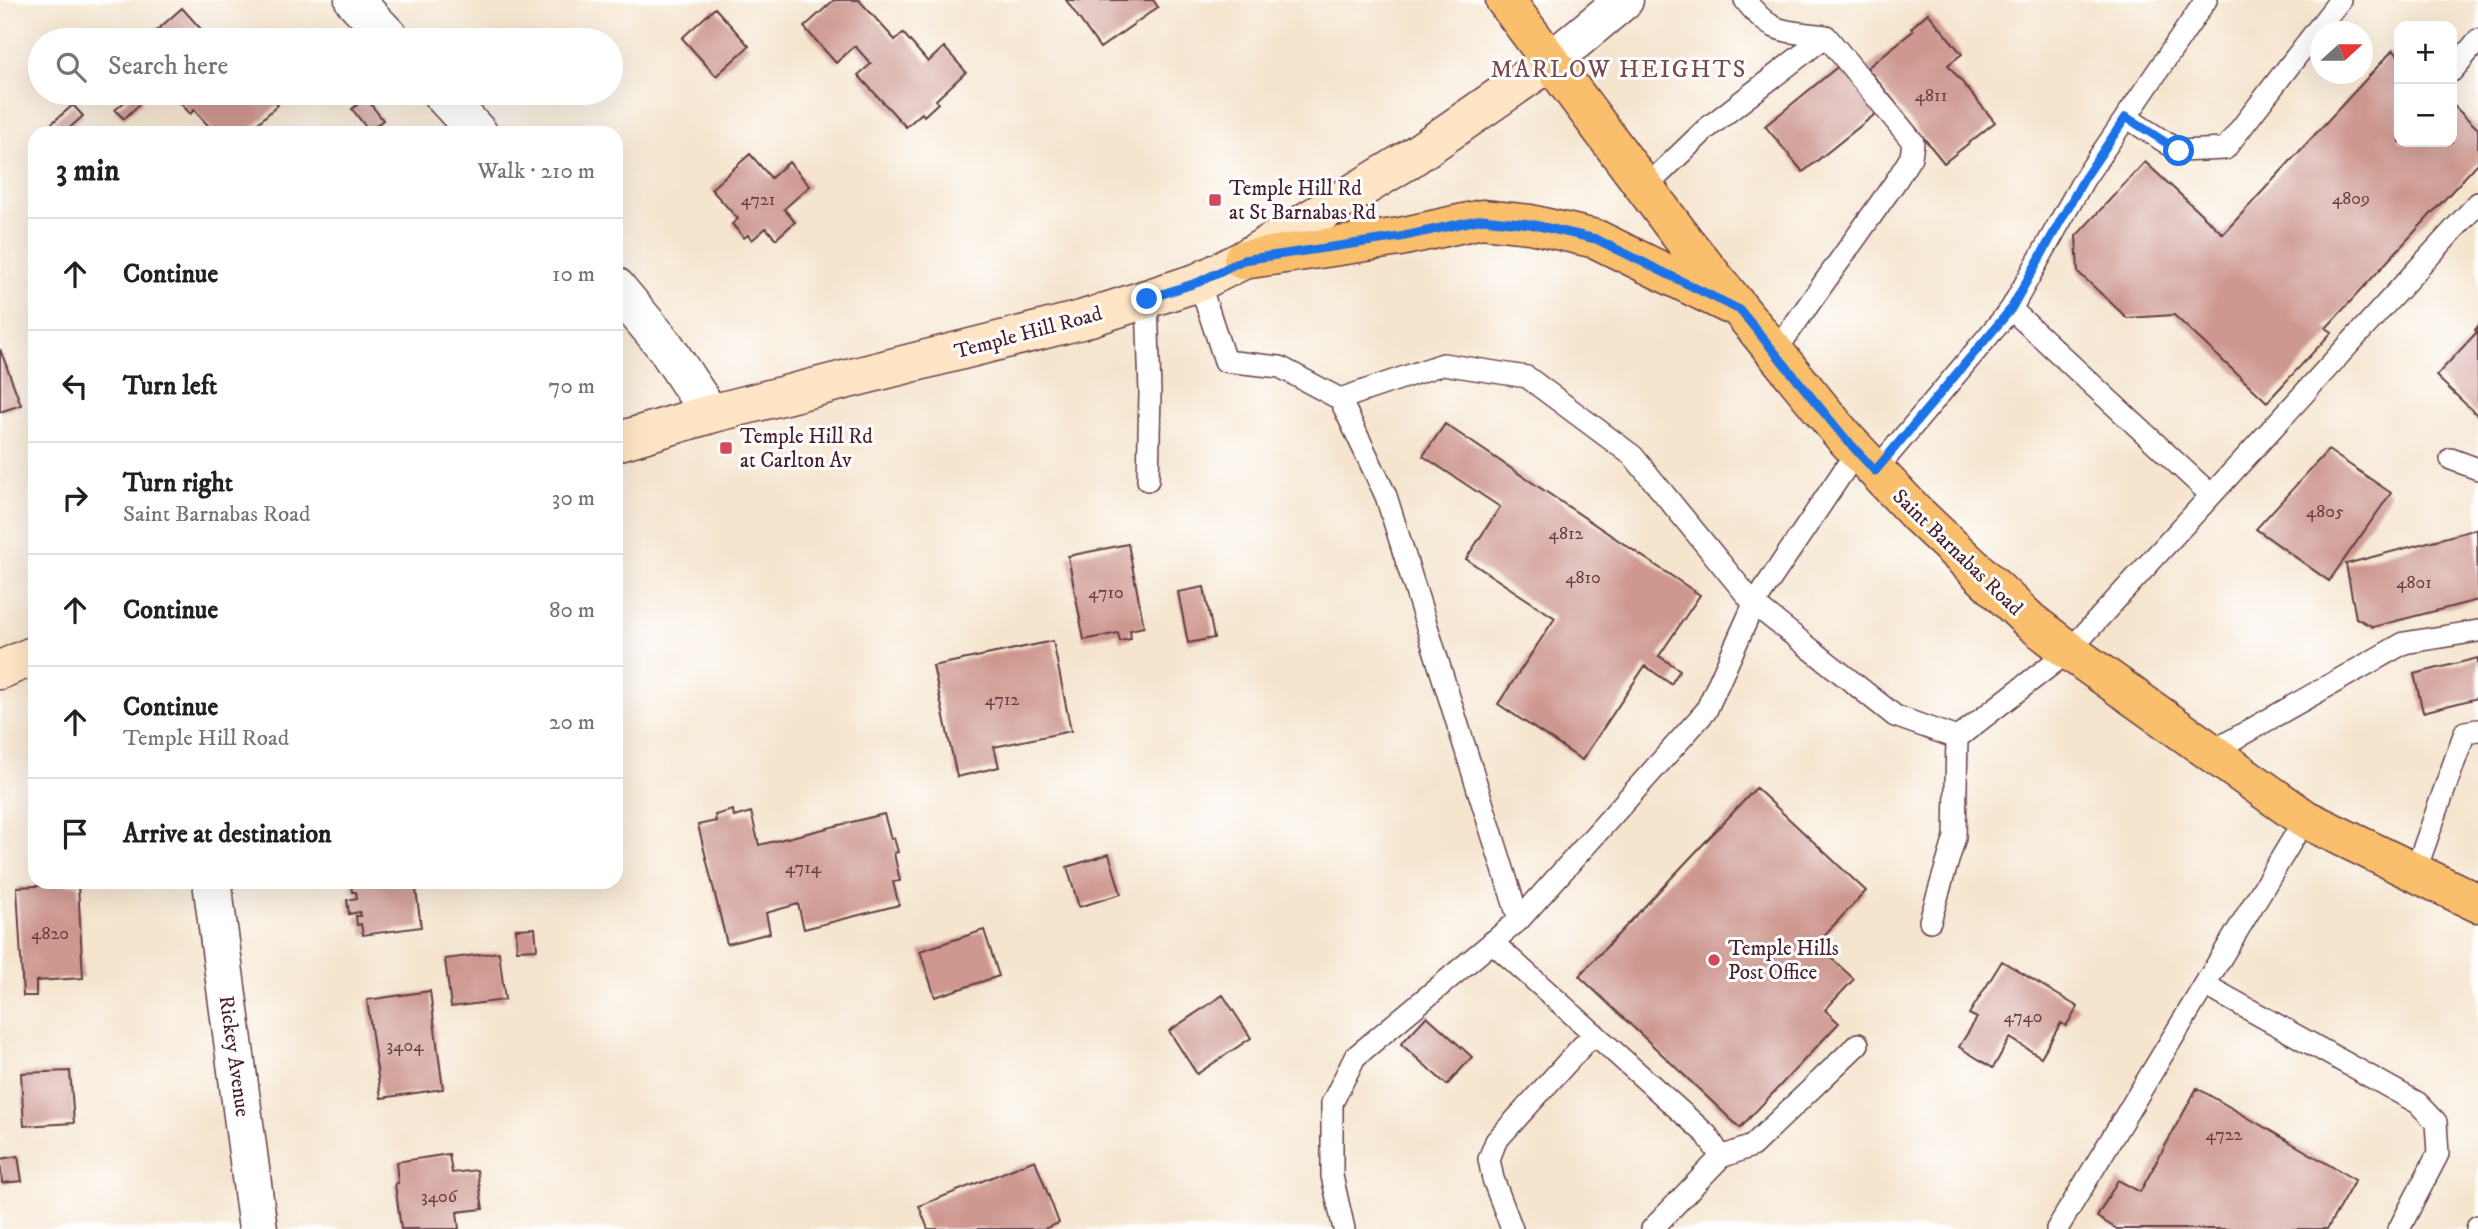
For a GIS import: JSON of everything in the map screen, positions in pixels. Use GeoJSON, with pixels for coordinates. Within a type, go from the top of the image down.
{"type":"FeatureCollection","features":[{"type":"Feature","properties":{"kind":"main road","name":"Saint Barnabas Road"},"geometry":{"type":"LineString","coordinates":[[1505,0],[1740,310],[1866,461],[1917,514],[2030,621],[2069,652],[2305,818],[2478,903]]}},
{"type":"Feature","properties":{"kind":"main road","name":"Temple Hill Road"},"geometry":{"type":"LineString","coordinates":[[623,440],[710,414],[1081,320],[1199,282],[1243,260],[1408,160],[1551,61]]}},
{"type":"Feature","properties":{"kind":"main road"},"geometry":{"type":"LineString","coordinates":[[1243,260],[1400,237],[1482,219],[1530,224],[1596,239],[1740,310]]}},
{"type":"Feature","properties":{"kind":"main road"},"geometry":{"type":"LineString","coordinates":[[0,670],[28,658]]}},
{"type":"Feature","properties":{"kind":"street"},"geometry":{"type":"LineString","coordinates":[[354,0],[381,28]]}},
{"type":"Feature","properties":{"kind":"street"},"geometry":{"type":"LineString","coordinates":[[1551,61],[1624,0]]}},
{"type":"Feature","properties":{"kind":"street"},"geometry":{"type":"LineString","coordinates":[[452,105],[472,126]]}},
{"type":"Feature","properties":{"kind":"street"},"geometry":{"type":"LineString","coordinates":[[623,295],[665,346],[710,414]]}},
{"type":"Feature","properties":{"kind":"street","name":"Rickey Avenue"},"geometry":{"type":"LineString","coordinates":[[213,889],[258,1229]]}},
{"type":"Feature","properties":{"kind":"lane"},"geometry":{"type":"LineString","coordinates":[[1745,0],[1761,21],[1780,31],[1826,36],[1913,142],[1911,156],[1775,352]]}},
{"type":"Feature","properties":{"kind":"lane"},"geometry":{"type":"LineString","coordinates":[[1344,1229],[1332,1176],[1332,1102],[1355,1057],[1519,920],[1706,711],[1754,604],[1866,461],[2011,309],[2084,179],[2206,0]]}},
{"type":"Feature","properties":{"kind":"lane"},"geometry":{"type":"LineString","coordinates":[[2126,117],[2179,151],[2225,149],[2340,0]]}},
{"type":"Feature","properties":{"kind":"lane"},"geometry":{"type":"LineString","coordinates":[[1645,188],[1706,129],[1826,36]]}},
{"type":"Feature","properties":{"kind":"lane"},"geometry":{"type":"LineString","coordinates":[[2457,65],[2478,40]]}},
{"type":"Feature","properties":{"kind":"lane"},"geometry":{"type":"LineString","coordinates":[[1957,738],[2069,652],[2478,203]]}},
{"type":"Feature","properties":{"kind":"lane"},"geometry":{"type":"LineString","coordinates":[[1199,282],[1225,361],[1280,367],[1340,399],[1386,496],[1519,920]]}},
{"type":"Feature","properties":{"kind":"lane"},"geometry":{"type":"LineString","coordinates":[[1147,299],[1150,393],[1148,480]]}},
{"type":"Feature","properties":{"kind":"lane"},"geometry":{"type":"LineString","coordinates":[[2011,309],[2211,495]]}},
{"type":"Feature","properties":{"kind":"lane"},"geometry":{"type":"LineString","coordinates":[[1340,399],[1443,363],[1527,377],[1633,456],[1754,604],[1895,716],[1957,738]]}},
{"type":"Feature","properties":{"kind":"lane"},"geometry":{"type":"LineString","coordinates":[[2451,459],[2478,468]]}},
{"type":"Feature","properties":{"kind":"lane"},"geometry":{"type":"LineString","coordinates":[[2211,752],[2404,643],[2478,631]]}},
{"type":"Feature","properties":{"kind":"lane"},"geometry":{"type":"LineString","coordinates":[[2415,872],[2465,732],[2478,730]]}},
{"type":"Feature","properties":{"kind":"lane"},"geometry":{"type":"LineString","coordinates":[[1930,921],[1955,837],[1957,738]]}},
{"type":"Feature","properties":{"kind":"lane"},"geometry":{"type":"LineString","coordinates":[[2057,1229],[2305,818]]}},
{"type":"Feature","properties":{"kind":"lane"},"geometry":{"type":"LineString","coordinates":[[1492,942],[1707,1135],[1721,1157]]}},
{"type":"Feature","properties":{"kind":"lane"},"geometry":{"type":"LineString","coordinates":[[2205,985],[2418,1103],[2436,1122],[2438,1154],[2399,1229]]}},
{"type":"Feature","properties":{"kind":"lane"},"geometry":{"type":"LineString","coordinates":[[1512,1229],[1493,1179],[1489,1159],[1496,1141],[1594,1033]]}},
{"type":"Feature","properties":{"kind":"lane"},"geometry":{"type":"LineString","coordinates":[[1652,1229],[1721,1157],[1752,1146],[1858,1044]]}},
{"type":"Feature","properties":{"kind":"building"},"geometry":{"type":"Polygon","coordinates":[[[834,0],[859,0],[895,40],[903,33],[928,62],[944,47],[966,72],[936,100],[938,103],[924,116],[922,113],[906,127],[858,75],[871,64],[855,46],[836,63],[804,27],[834,0]]]}},
{"type":"Feature","properties":{"kind":"building"},"geometry":{"type":"Polygon","coordinates":[[[1066,0],[1153,0],[1158,7],[1100,48],[1066,0]]]}},
{"type":"Feature","properties":{"kind":"building"},"geometry":{"type":"Polygon","coordinates":[[[182,8],[200,28],[160,28],[182,8]]]}},
{"type":"Feature","properties":{"kind":"building"},"geometry":{"type":"Polygon","coordinates":[[[715,8],[749,46],[716,76],[682,38],[715,8]]]}},
{"type":"Feature","properties":{"kind":"building"},"geometry":{"type":"Polygon","coordinates":[[[1928,13],[1962,54],[1948,65],[1995,122],[1944,163],[1867,68],[1913,31],[1911,28],[1928,13]]]}},
{"type":"Feature","properties":{"kind":"building"},"geometry":{"type":"Polygon","coordinates":[[[2393,50],[2394,147],[2457,147],[2457,109],[2478,129],[2478,163],[2326,328],[2332,332],[2267,402],[2174,315],[2127,318],[2078,272],[2076,236],[2145,162],[2223,234],[2362,84],[2373,84],[2373,72],[2393,50]]]}},
{"type":"Feature","properties":{"kind":"building"},"geometry":{"type":"Polygon","coordinates":[[[1841,64],[1879,111],[1803,172],[1765,126],[1841,64]]]}},
{"type":"Feature","properties":{"kind":"building"},"geometry":{"type":"Polygon","coordinates":[[[73,105],[83,116],[72,126],[51,124],[73,105]]]}},
{"type":"Feature","properties":{"kind":"building"},"geometry":{"type":"Polygon","coordinates":[[[121,105],[139,105],[124,119],[115,110],[121,105]]]}},
{"type":"Feature","properties":{"kind":"building"},"geometry":{"type":"Polygon","coordinates":[[[182,105],[278,105],[255,126],[209,126],[194,110],[190,114],[182,105]]]}},
{"type":"Feature","properties":{"kind":"building"},"geometry":{"type":"Polygon","coordinates":[[[357,105],[371,105],[383,120],[375,126],[365,126],[352,109],[357,105]]]}},
{"type":"Feature","properties":{"kind":"building"},"geometry":{"type":"Polygon","coordinates":[[[750,154],[771,178],[789,162],[810,186],[784,209],[795,222],[776,239],[766,228],[752,240],[748,235],[744,238],[732,224],[738,219],[711,189],[750,154]]]}},
{"type":"Feature","properties":{"kind":"building"},"geometry":{"type":"Polygon","coordinates":[[[2478,326],[2478,416],[2436,376],[2477,332],[2475,330],[2478,326]]]}},
{"type":"Feature","properties":{"kind":"building"},"geometry":{"type":"Polygon","coordinates":[[[0,349],[21,405],[0,412],[0,349]]]}},
{"type":"Feature","properties":{"kind":"building"},"geometry":{"type":"Polygon","coordinates":[[[1445,424],[1700,595],[1659,656],[1680,670],[1671,684],[1645,666],[1582,760],[1498,704],[1555,618],[1466,559],[1500,507],[1423,456],[1445,424]]]}},
{"type":"Feature","properties":{"kind":"building"},"geometry":{"type":"Polygon","coordinates":[[[2328,450],[2391,493],[2329,581],[2256,529],[2328,450]]]}},
{"type":"Feature","properties":{"kind":"building"},"geometry":{"type":"Polygon","coordinates":[[[2477,529],[2478,600],[2373,627],[2356,618],[2346,564],[2477,529]]]}},
{"type":"Feature","properties":{"kind":"building"},"geometry":{"type":"Polygon","coordinates":[[[1128,544],[1144,627],[1130,630],[1131,639],[1120,641],[1118,633],[1084,640],[1068,556],[1128,544]]]}},
{"type":"Feature","properties":{"kind":"building"},"geometry":{"type":"Polygon","coordinates":[[[1204,587],[1214,638],[1188,643],[1178,592],[1204,587]]]}},
{"type":"Feature","properties":{"kind":"building"},"geometry":{"type":"Polygon","coordinates":[[[1053,641],[1071,731],[994,747],[999,767],[957,777],[933,666],[1053,641]]]}},
{"type":"Feature","properties":{"kind":"building"},"geometry":{"type":"Polygon","coordinates":[[[2478,658],[2478,698],[2423,712],[2414,674],[2478,658]]]}},
{"type":"Feature","properties":{"kind":"building","name":"Temple Hills Post Office"},"geometry":{"type":"Polygon","coordinates":[[[1756,788],[1866,891],[1816,944],[1854,979],[1825,1010],[1839,1023],[1740,1128],[1579,976],[1756,788]]]}},
{"type":"Feature","properties":{"kind":"building"},"geometry":{"type":"Polygon","coordinates":[[[733,810],[734,817],[751,812],[759,845],[884,814],[898,852],[894,853],[900,881],[893,882],[899,905],[804,929],[798,904],[766,913],[770,933],[727,944],[698,825],[716,821],[715,815],[733,810]]]}},
{"type":"Feature","properties":{"kind":"building"},"geometry":{"type":"Polygon","coordinates":[[[1109,854],[1121,894],[1079,907],[1067,867],[1109,854]]]}},
{"type":"Feature","properties":{"kind":"building"},"geometry":{"type":"Polygon","coordinates":[[[17,887],[78,889],[83,978],[36,981],[36,996],[23,996],[17,887]]]}},
{"type":"Feature","properties":{"kind":"building"},"geometry":{"type":"Polygon","coordinates":[[[352,889],[416,889],[421,927],[363,935],[361,924],[357,925],[356,916],[360,916],[360,912],[349,914],[347,900],[357,898],[356,892],[352,892],[352,889]]]}},
{"type":"Feature","properties":{"kind":"building"},"geometry":{"type":"Polygon","coordinates":[[[535,928],[537,949],[517,950],[516,929],[535,928]]]}},
{"type":"Feature","properties":{"kind":"building"},"geometry":{"type":"Polygon","coordinates":[[[984,930],[999,976],[935,997],[920,951],[984,930]]]}},
{"type":"Feature","properties":{"kind":"building"},"geometry":{"type":"Polygon","coordinates":[[[499,952],[505,1000],[451,1007],[445,959],[499,952]]]}},
{"type":"Feature","properties":{"kind":"building"},"geometry":{"type":"Polygon","coordinates":[[[2002,961],[2078,1007],[2066,1026],[2061,1023],[2041,1057],[2010,1038],[1993,1068],[1959,1047],[1977,1018],[1969,1014],[2002,961]]]}},
{"type":"Feature","properties":{"kind":"building"},"geometry":{"type":"Polygon","coordinates":[[[430,991],[443,1089],[381,1098],[367,1000],[430,991]]]}},
{"type":"Feature","properties":{"kind":"building"},"geometry":{"type":"Polygon","coordinates":[[[1223,995],[1251,1038],[1197,1074],[1169,1031],[1223,995]]]}},
{"type":"Feature","properties":{"kind":"building"},"geometry":{"type":"Polygon","coordinates":[[[1427,1016],[1472,1057],[1447,1085],[1401,1044],[1427,1016]]]}},
{"type":"Feature","properties":{"kind":"building"},"geometry":{"type":"Polygon","coordinates":[[[70,1071],[74,1123],[24,1126],[21,1073],[70,1071]]]}},
{"type":"Feature","properties":{"kind":"building"},"geometry":{"type":"Polygon","coordinates":[[[2197,1088],[2355,1180],[2327,1229],[2117,1229],[2097,1217],[2118,1180],[2140,1192],[2197,1088]]]}},
{"type":"Feature","properties":{"kind":"building"},"geometry":{"type":"Polygon","coordinates":[[[449,1154],[452,1173],[477,1170],[483,1209],[457,1212],[459,1229],[401,1229],[395,1184],[398,1183],[396,1162],[449,1154]]]}},
{"type":"Feature","properties":{"kind":"building"},"geometry":{"type":"Polygon","coordinates":[[[18,1156],[22,1181],[2,1183],[0,1159],[18,1156]]]}},
{"type":"Feature","properties":{"kind":"building"},"geometry":{"type":"Polygon","coordinates":[[[1035,1160],[1059,1223],[1044,1229],[928,1229],[919,1206],[1035,1160]]]}},
{"type":"Feature","properties":{"kind":"place","name":"Temple Hill Rd at St Barnabas Rd"},"geometry":{"type":"Point","coordinates":[1215,200]}},
{"type":"Feature","properties":{"kind":"place","name":"Temple Hill Rd at Carlton Av"},"geometry":{"type":"Point","coordinates":[726,448]}},
{"type":"Feature","properties":{"kind":"place","name":"Temple Hills Post Office"},"geometry":{"type":"Point","coordinates":[1714,960]}},
{"type":"Feature","properties":{"kind":"district","name":"MARLOW HEIGHTS"},"geometry":{"type":"Point","coordinates":[1619,69]}},
{"type":"Feature","properties":{"kind":"route"},"geometry":{"type":"LineString","coordinates":[[1147,299],[1199,282],[1243,260],[1400,237],[1482,219],[1530,224],[1596,239],[1740,310],[1875,471],[2011,309],[2084,179],[2126,117],[2179,151]]}}]}
